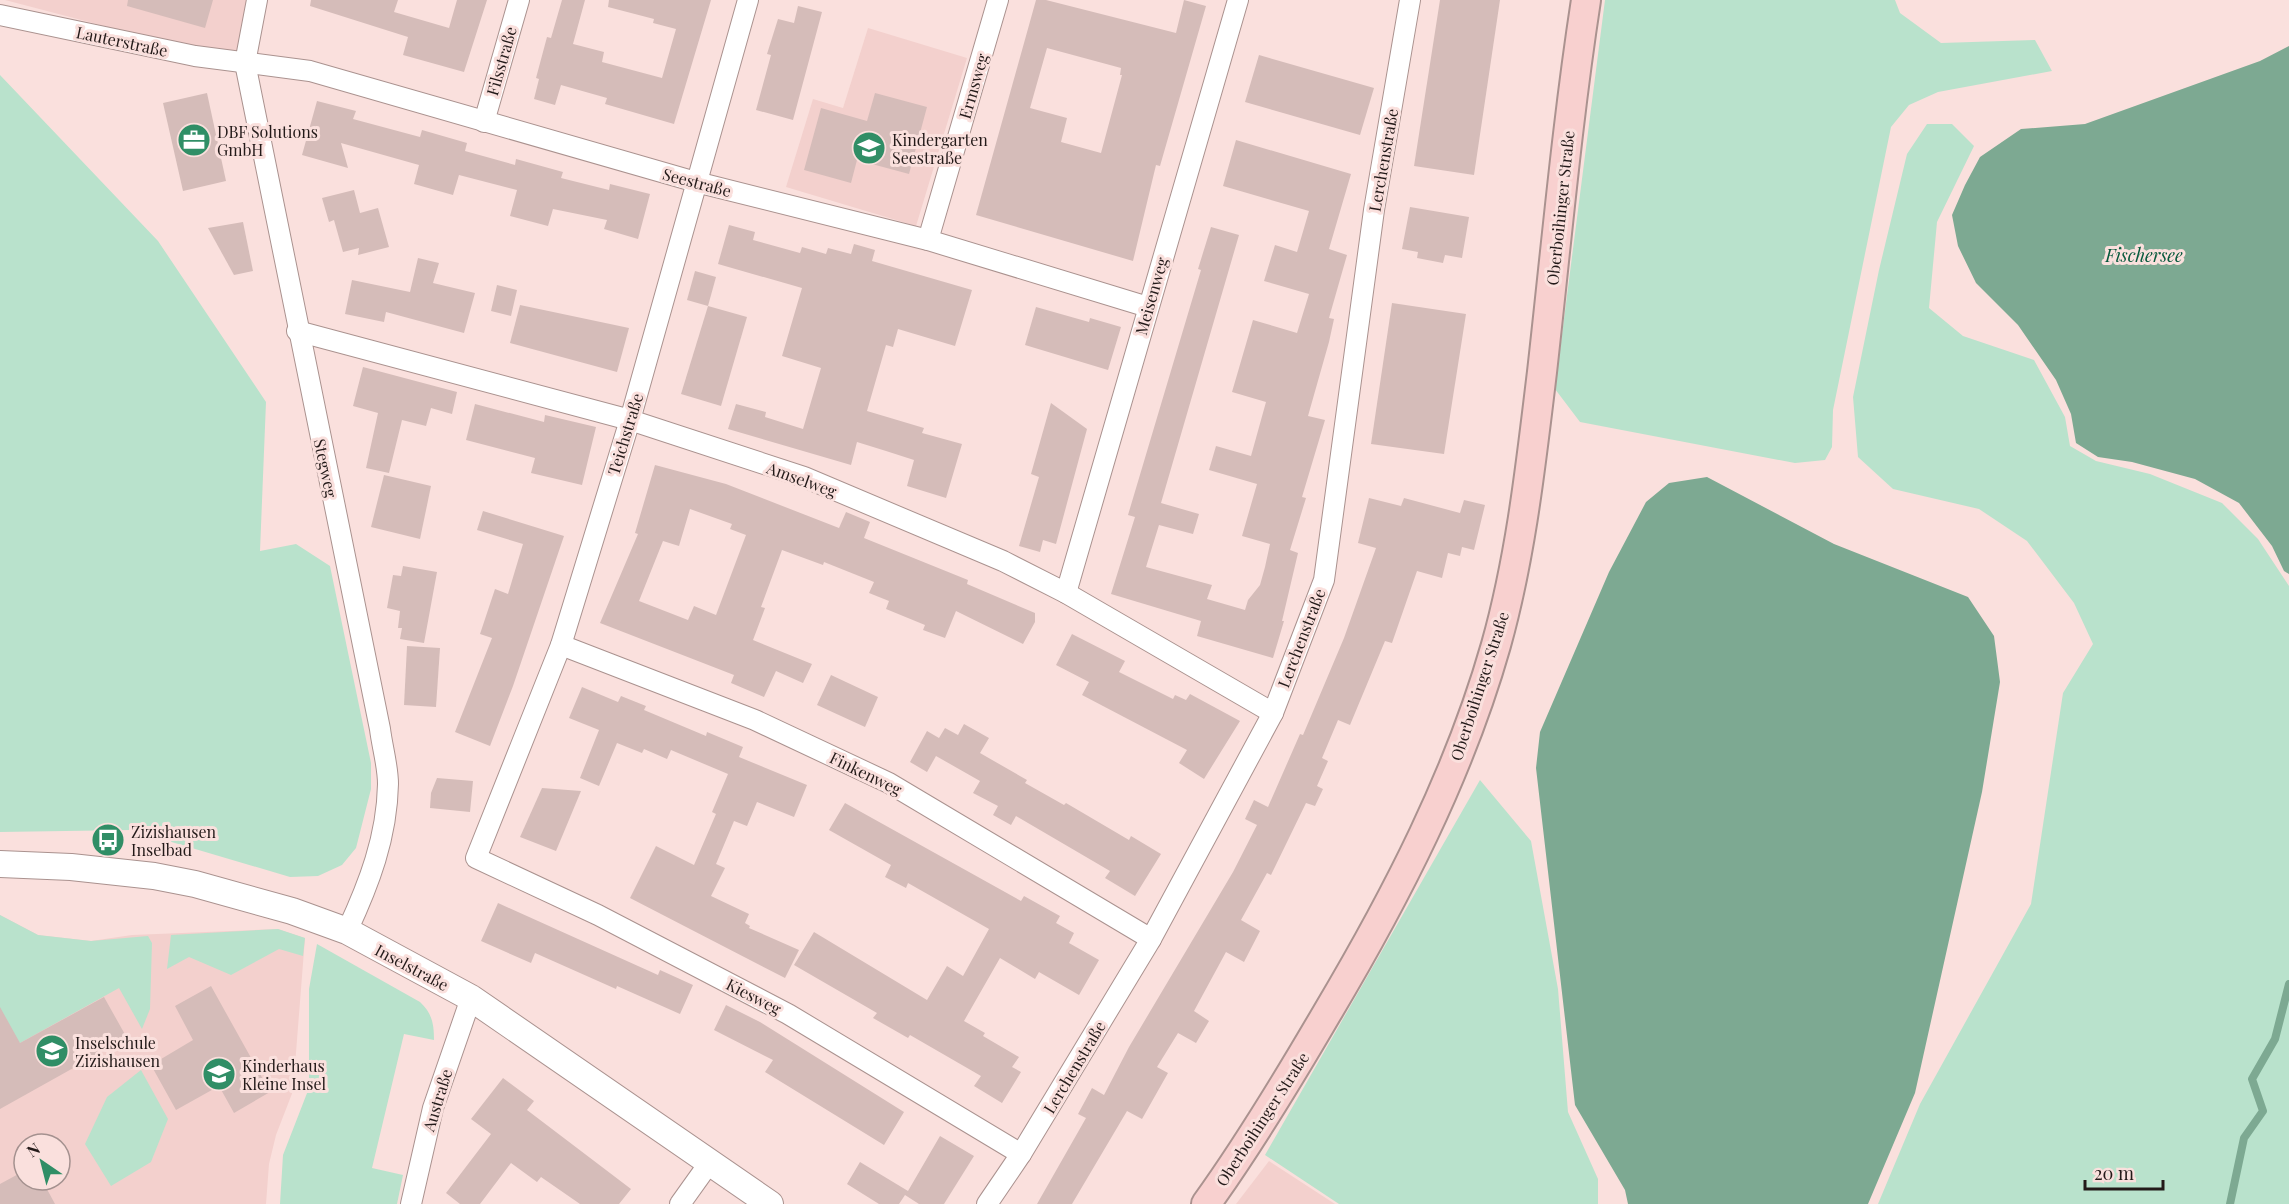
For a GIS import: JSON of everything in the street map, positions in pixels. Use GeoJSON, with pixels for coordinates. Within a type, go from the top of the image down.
{"type":"FeatureCollection","features":[{"type":"Feature","properties":{"kind":"main road","name":"Oberboihinger Straße"},"geometry":{"type":"LineString","coordinates":[[1206,1204],[1281,1093],[1371,939],[1458,756],[1496,645],[1516,560],[1535,431],[1574,79],[1586,0]]}},
{"type":"Feature","properties":{"kind":"street","name":"Stegweg"},"geometry":{"type":"LineString","coordinates":[[257,0],[245,63],[297,331],[380,729],[388,783],[381,841],[368,885],[347,931]]}},
{"type":"Feature","properties":{"kind":"street","name":"Filsstraße"},"geometry":{"type":"LineString","coordinates":[[484,123],[519,0]]}},
{"type":"Feature","properties":{"kind":"street","name":"Teichstraße"},"geometry":{"type":"LineString","coordinates":[[476,858],[561,645],[630,420],[748,0]]}},
{"type":"Feature","properties":{"kind":"street","name":"Ermsweg"},"geometry":{"type":"LineString","coordinates":[[928,240],[998,0]]}},
{"type":"Feature","properties":{"kind":"street","name":"Meisenweg"},"geometry":{"type":"LineString","coordinates":[[1066,593],[1238,0]]}},
{"type":"Feature","properties":{"kind":"street","name":"Lerchenstraße"},"geometry":{"type":"LineString","coordinates":[[987,1204],[1022,1154],[1151,939],[1273,712],[1324,580],[1374,210],[1410,0]]}},
{"type":"Feature","properties":{"kind":"street","name":"Lauterstraße"},"geometry":{"type":"LineString","coordinates":[[0,15],[195,57],[245,63]]}},
{"type":"Feature","properties":{"kind":"street","name":"Seestraße"},"geometry":{"type":"LineString","coordinates":[[245,63],[310,71],[484,123],[696,182],[928,240],[1148,307]]}},
{"type":"Feature","properties":{"kind":"street","name":"Amselweg"},"geometry":{"type":"LineString","coordinates":[[297,331],[630,420],[804,477],[1003,561],[1066,593],[1273,712]]}},
{"type":"Feature","properties":{"kind":"street","name":"Finkenweg"},"geometry":{"type":"LineString","coordinates":[[561,645],[754,720],[889,783],[1151,939]]}},
{"type":"Feature","properties":{"kind":"street","name":"Kiesweg"},"geometry":{"type":"LineString","coordinates":[[476,858],[598,915],[788,1014],[1022,1154]]}},
{"type":"Feature","properties":{"kind":"street","name":"Inselstraße"},"geometry":{"type":"LineString","coordinates":[[0,864],[71,867],[154,876],[195,884],[281,908],[347,931],[471,998],[770,1204]]}},
{"type":"Feature","properties":{"kind":"street","name":"Austraße"},"geometry":{"type":"LineString","coordinates":[[411,1204],[433,1108],[471,998]]}},
{"type":"Feature","properties":{"kind":"street"},"geometry":{"type":"LineString","coordinates":[[680,1204],[710,1162]]}},
{"type":"Feature","properties":{"kind":"shaded area"},"geometry":{"type":"Polygon","coordinates":[[[5,0],[255,0],[238,61],[5,0]]]}},
{"type":"Feature","properties":{"kind":"shaded area"},"geometry":{"type":"Polygon","coordinates":[[[1605,0],[1895,0],[1900,13],[1941,43],[2035,40],[2052,71],[1938,92],[1909,105],[1891,127],[1833,410],[1832,447],[1825,460],[1795,463],[1580,422],[1555,389],[1605,0]]]}},
{"type":"Feature","properties":{"kind":"shaded area","name":"Kindergarten Seestraße"},"geometry":{"type":"Polygon","coordinates":[[[868,28],[967,58],[916,226],[786,187],[813,99],[843,108],[868,28]]]}},
{"type":"Feature","properties":{"kind":"shaded area"},"geometry":{"type":"Polygon","coordinates":[[[0,75],[158,241],[266,402],[260,551],[296,544],[330,566],[371,763],[371,789],[356,848],[342,865],[318,876],[290,877],[131,830],[0,832],[0,75]]]}},
{"type":"Feature","properties":{"kind":"shaded area"},"geometry":{"type":"Polygon","coordinates":[[[1927,124],[1952,124],[1974,146],[1937,222],[1929,308],[1963,336],[2034,360],[2065,417],[2070,446],[2096,461],[2150,474],[2222,503],[2258,539],[2289,586],[2289,1204],[1878,1204],[1920,1104],[2031,904],[2063,693],[2093,644],[2074,603],[2027,541],[1979,509],[1893,489],[1858,457],[1853,397],[1879,270],[1907,154],[1927,124]]]}},
{"type":"Feature","properties":{"kind":"shaded area"},"geometry":{"type":"Polygon","coordinates":[[[1480,780],[1531,841],[1558,989],[1568,1112],[1598,1179],[1598,1204],[1339,1204],[1265,1155],[1480,780]]]}},
{"type":"Feature","properties":{"kind":"shaded area"},"geometry":{"type":"Polygon","coordinates":[[[0,915],[38,935],[91,941],[132,935],[278,929],[305,938],[293,1091],[276,1135],[269,1164],[266,1204],[0,1204],[0,915]]]}},
{"type":"Feature","properties":{"kind":"shaded area"},"geometry":{"type":"Polygon","coordinates":[[[0,915],[38,935],[91,941],[148,936],[152,943],[150,1009],[142,1029],[119,988],[20,1043],[0,1025],[0,915]]]}},
{"type":"Feature","properties":{"kind":"shaded area"},"geometry":{"type":"Polygon","coordinates":[[[278,929],[305,938],[303,956],[279,949],[231,975],[189,957],[167,969],[171,935],[278,929]]]}},
{"type":"Feature","properties":{"kind":"shaded area"},"geometry":{"type":"Polygon","coordinates":[[[317,944],[420,1002],[432,1019],[434,1040],[404,1034],[372,1168],[403,1175],[397,1204],[280,1204],[283,1155],[309,1088],[309,989],[317,944]]]}},
{"type":"Feature","properties":{"kind":"shaded area"},"geometry":{"type":"Polygon","coordinates":[[[141,1070],[168,1119],[151,1162],[111,1186],[85,1144],[107,1097],[141,1070]]]}},
{"type":"Feature","properties":{"kind":"shaded area"},"geometry":{"type":"Polygon","coordinates":[[[1269,1161],[1335,1204],[1236,1204],[1269,1161]]]}},
{"type":"Feature","properties":{"kind":"water","name":"Fischersee"},"geometry":{"type":"Polygon","coordinates":[[[2289,46],[2289,574],[2284,571],[2272,546],[2239,503],[2195,479],[2132,462],[2098,457],[2076,443],[2071,414],[2056,380],[2018,325],[1976,283],[1958,246],[1952,215],[1980,157],[2021,129],[2085,124],[2260,61],[2289,46]]]}},
{"type":"Feature","properties":{"kind":"water"},"geometry":{"type":"Polygon","coordinates":[[[1707,477],[1834,544],[1968,597],[1994,636],[2000,682],[1982,792],[1915,1093],[1868,1204],[1628,1204],[1625,1190],[1575,1105],[1536,768],[1540,732],[1609,572],[1646,502],[1669,483],[1707,477]]]}},
{"type":"Feature","properties":{"kind":"building"},"geometry":{"type":"Polygon","coordinates":[[[128,0],[213,0],[205,28],[127,6],[128,0]]]}},
{"type":"Feature","properties":{"kind":"building"},"geometry":{"type":"Polygon","coordinates":[[[311,0],[398,0],[394,12],[449,28],[457,0],[487,0],[464,72],[403,55],[408,37],[310,6],[311,0]]]}},
{"type":"Feature","properties":{"kind":"building"},"geometry":{"type":"Polygon","coordinates":[[[562,0],[585,0],[573,44],[604,52],[602,62],[662,78],[676,29],[653,23],[654,19],[608,7],[609,0],[711,0],[674,124],[605,104],[607,98],[561,85],[555,105],[534,99],[539,79],[536,78],[547,37],[551,38],[562,0]]]}},
{"type":"Feature","properties":{"kind":"building"},"geometry":{"type":"Polygon","coordinates":[[[1036,0],[1046,0],[1176,33],[1184,0],[1206,6],[1160,166],[1156,165],[1133,261],[976,215],[1036,0]],[[1047,48],[1030,108],[1067,118],[1061,142],[1101,153],[1122,75],[1120,75],[1121,68],[1047,48]]]}},
{"type":"Feature","properties":{"kind":"building"},"geometry":{"type":"Polygon","coordinates":[[[1440,0],[1500,0],[1474,175],[1414,166],[1440,0]]]}},
{"type":"Feature","properties":{"kind":"building"},"geometry":{"type":"Polygon","coordinates":[[[798,6],[822,12],[793,120],[756,110],[771,55],[767,54],[778,19],[794,23],[798,6]]]}},
{"type":"Feature","properties":{"kind":"building"},"geometry":{"type":"Polygon","coordinates":[[[1259,55],[1374,88],[1360,135],[1245,102],[1259,55]]]}},
{"type":"Feature","properties":{"kind":"building"},"geometry":{"type":"Polygon","coordinates":[[[207,93],[226,181],[183,191],[163,103],[207,93]]]}},
{"type":"Feature","properties":{"kind":"building"},"geometry":{"type":"Polygon","coordinates":[[[875,93],[927,107],[909,174],[857,160],[851,183],[804,170],[821,108],[867,121],[875,93]]]}},
{"type":"Feature","properties":{"kind":"building"},"geometry":{"type":"Polygon","coordinates":[[[317,101],[356,111],[353,119],[420,137],[422,130],[467,143],[465,151],[515,165],[516,159],[563,172],[561,178],[609,190],[610,184],[650,194],[638,239],[604,229],[607,220],[553,209],[548,226],[510,216],[517,190],[459,175],[453,195],[414,184],[419,165],[341,143],[348,168],[302,155],[317,101]]]}},
{"type":"Feature","properties":{"kind":"building"},"geometry":{"type":"Polygon","coordinates":[[[1236,140],[1351,174],[1329,249],[1347,255],[1329,318],[1334,319],[1329,342],[1308,416],[1325,420],[1302,497],[1306,498],[1290,550],[1298,553],[1282,621],[1284,621],[1273,658],[1197,636],[1201,621],[1111,594],[1135,517],[1128,515],[1201,270],[1198,269],[1211,227],[1239,235],[1161,503],[1199,514],[1193,534],[1159,525],[1146,567],[1212,585],[1207,599],[1245,610],[1248,600],[1260,585],[1265,567],[1270,544],[1242,536],[1257,484],[1209,470],[1216,446],[1251,456],[1266,402],[1232,392],[1253,320],[1297,333],[1309,294],[1264,281],[1275,245],[1297,252],[1309,211],[1223,186],[1236,140]]]}},
{"type":"Feature","properties":{"kind":"building"},"geometry":{"type":"Polygon","coordinates":[[[354,190],[360,213],[378,208],[389,247],[358,255],[359,248],[343,252],[334,220],[329,222],[322,198],[354,190]]]}},
{"type":"Feature","properties":{"kind":"building"},"geometry":{"type":"Polygon","coordinates":[[[1410,207],[1469,217],[1462,258],[1445,255],[1443,263],[1417,258],[1418,252],[1402,249],[1410,207]]]}},
{"type":"Feature","properties":{"kind":"building"},"geometry":{"type":"Polygon","coordinates":[[[243,222],[253,271],[234,275],[208,228],[243,222]]]}},
{"type":"Feature","properties":{"kind":"building"},"geometry":{"type":"Polygon","coordinates":[[[729,225],[755,232],[753,240],[800,253],[802,247],[826,254],[828,248],[851,254],[854,244],[875,250],[872,261],[972,290],[955,346],[898,329],[893,347],[886,345],[867,411],[924,428],[922,433],[962,444],[946,498],[907,486],[914,460],[886,451],[857,442],[851,465],[728,429],[736,404],[766,412],[765,417],[803,429],[821,368],[782,356],[802,288],[718,264],[729,225]]]}},
{"type":"Feature","properties":{"kind":"building"},"geometry":{"type":"Polygon","coordinates":[[[418,258],[439,263],[433,283],[475,293],[464,333],[386,312],[384,322],[345,314],[352,280],[410,292],[418,258]]]}},
{"type":"Feature","properties":{"kind":"building"},"geometry":{"type":"Polygon","coordinates":[[[695,271],[716,277],[708,306],[687,300],[695,271]]]}},
{"type":"Feature","properties":{"kind":"building"},"geometry":{"type":"Polygon","coordinates":[[[497,285],[517,290],[511,316],[491,311],[497,285]]]}},
{"type":"Feature","properties":{"kind":"building"},"geometry":{"type":"Polygon","coordinates":[[[1392,303],[1466,314],[1444,454],[1371,444],[1392,303]]]}},
{"type":"Feature","properties":{"kind":"building"},"geometry":{"type":"Polygon","coordinates":[[[520,305],[629,328],[617,372],[510,343],[520,305]]]}},
{"type":"Feature","properties":{"kind":"building"},"geometry":{"type":"Polygon","coordinates":[[[708,306],[747,317],[721,406],[681,394],[708,306]]]}},
{"type":"Feature","properties":{"kind":"building"},"geometry":{"type":"Polygon","coordinates":[[[1036,307],[1089,322],[1090,318],[1121,327],[1108,370],[1025,345],[1036,307]]]}},
{"type":"Feature","properties":{"kind":"building"},"geometry":{"type":"Polygon","coordinates":[[[363,367],[457,392],[452,414],[431,408],[426,426],[402,420],[389,473],[366,468],[378,413],[353,406],[363,367]]]}},
{"type":"Feature","properties":{"kind":"building"},"geometry":{"type":"Polygon","coordinates":[[[1051,403],[1087,429],[1056,544],[1043,540],[1040,552],[1019,546],[1039,477],[1031,474],[1051,403]]]}},
{"type":"Feature","properties":{"kind":"building"},"geometry":{"type":"Polygon","coordinates":[[[475,404],[544,422],[545,415],[596,427],[582,485],[531,473],[535,458],[466,440],[475,404]]]}},
{"type":"Feature","properties":{"kind":"building"},"geometry":{"type":"Polygon","coordinates":[[[655,465],[726,484],[839,528],[846,512],[870,522],[864,538],[968,580],[967,584],[1035,613],[1035,622],[1023,644],[956,611],[945,638],[923,630],[925,625],[886,609],[889,601],[869,593],[874,582],[824,562],[823,565],[782,550],[761,607],[765,608],[753,640],[812,664],[803,683],[776,671],[764,697],[731,683],[734,675],[600,623],[638,534],[635,533],[655,465]],[[690,509],[679,546],[663,541],[639,601],[688,620],[694,606],[716,615],[746,535],[730,529],[732,524],[690,509]]]}},
{"type":"Feature","properties":{"kind":"building"},"geometry":{"type":"Polygon","coordinates":[[[384,475],[431,486],[420,539],[371,527],[384,475]]]}},
{"type":"Feature","properties":{"kind":"building"},"geometry":{"type":"Polygon","coordinates":[[[1369,498],[1401,506],[1404,498],[1460,513],[1464,500],[1485,505],[1474,550],[1462,547],[1460,556],[1448,553],[1442,578],[1417,571],[1392,643],[1385,641],[1350,725],[1338,720],[1322,758],[1328,761],[1317,786],[1323,789],[1315,806],[1306,803],[1271,875],[1267,873],[1241,920],[1260,931],[1244,962],[1226,952],[1194,1011],[1209,1021],[1196,1043],[1178,1033],[1157,1067],[1168,1073],[1142,1119],[1127,1111],[1072,1204],[1037,1204],[1086,1118],[1078,1114],[1092,1088],[1104,1095],[1129,1047],[1233,872],[1257,825],[1245,819],[1254,800],[1268,807],[1300,734],[1303,735],[1344,638],[1376,548],[1358,543],[1369,498]]]}},
{"type":"Feature","properties":{"kind":"building"},"geometry":{"type":"Polygon","coordinates":[[[483,511],[564,536],[490,746],[455,732],[492,638],[480,634],[495,589],[508,594],[523,544],[477,530],[483,511]]]}},
{"type":"Feature","properties":{"kind":"building"},"geometry":{"type":"Polygon","coordinates":[[[403,566],[437,572],[424,643],[400,639],[402,628],[398,628],[400,611],[387,608],[393,575],[401,576],[403,566]]]}},
{"type":"Feature","properties":{"kind":"building"},"geometry":{"type":"Polygon","coordinates":[[[1072,634],[1125,661],[1119,672],[1173,699],[1175,695],[1186,700],[1190,694],[1240,721],[1204,779],[1179,763],[1187,750],[1082,695],[1089,682],[1056,665],[1072,634]]]}},
{"type":"Feature","properties":{"kind":"building"},"geometry":{"type":"Polygon","coordinates":[[[407,646],[440,648],[436,707],[404,705],[407,646]]]}},
{"type":"Feature","properties":{"kind":"building"},"geometry":{"type":"Polygon","coordinates":[[[831,675],[878,697],[865,727],[817,705],[831,675]]]}},
{"type":"Feature","properties":{"kind":"building"},"geometry":{"type":"Polygon","coordinates":[[[582,687],[618,702],[621,696],[646,706],[644,710],[706,736],[707,732],[743,747],[739,757],[807,785],[794,817],[757,802],[747,826],[734,821],[716,864],[725,868],[711,896],[749,914],[745,923],[750,926],[749,928],[799,950],[785,978],[630,898],[656,846],[694,865],[716,814],[712,812],[728,774],[671,750],[667,759],[644,749],[642,753],[617,743],[599,786],[580,778],[599,730],[569,718],[582,687]]]}},
{"type":"Feature","properties":{"kind":"building"},"geometry":{"type":"Polygon","coordinates":[[[964,724],[989,738],[980,753],[1027,780],[1025,783],[1064,805],[1066,803],[1129,840],[1131,836],[1161,854],[1135,896],[1105,878],[1110,871],[1016,816],[1011,825],[993,815],[998,806],[973,793],[980,781],[936,756],[927,772],[910,762],[927,731],[939,738],[945,728],[958,735],[964,724]]]}},
{"type":"Feature","properties":{"kind":"building"},"geometry":{"type":"Polygon","coordinates":[[[437,778],[473,781],[470,812],[430,808],[431,793],[437,778]]]}},
{"type":"Feature","properties":{"kind":"building"},"geometry":{"type":"Polygon","coordinates":[[[542,788],[581,791],[556,851],[520,837],[542,788]]]}},
{"type":"Feature","properties":{"kind":"building"},"geometry":{"type":"Polygon","coordinates":[[[845,803],[1021,901],[1024,896],[1060,916],[1056,923],[1074,933],[1069,943],[1099,960],[1079,995],[1039,972],[1035,979],[1000,958],[964,1021],[985,1033],[983,1036],[1019,1057],[1012,1067],[1021,1072],[1002,1103],[974,1086],[981,1076],[910,1035],[908,1038],[873,1018],[877,1013],[794,965],[814,932],[927,1000],[947,966],[963,976],[989,929],[908,883],[906,888],[885,877],[891,865],[829,830],[845,803]]]}},
{"type":"Feature","properties":{"kind":"building"},"geometry":{"type":"Polygon","coordinates":[[[498,903],[658,975],[660,970],[693,985],[680,1014],[535,953],[531,963],[481,941],[498,903]]]}},
{"type":"Feature","properties":{"kind":"building"},"geometry":{"type":"Polygon","coordinates":[[[211,986],[270,1092],[234,1113],[219,1086],[176,1110],[151,1065],[193,1040],[175,1006],[211,986]]]}},
{"type":"Feature","properties":{"kind":"building","name":"Inselschule Zizishausen"},"geometry":{"type":"Polygon","coordinates":[[[104,997],[127,1038],[0,1109],[0,1007],[20,1043],[104,997]]]}},
{"type":"Feature","properties":{"kind":"building"},"geometry":{"type":"Polygon","coordinates":[[[726,1005],[760,1022],[904,1112],[884,1145],[765,1072],[773,1060],[714,1030],[726,1005]]]}},
{"type":"Feature","properties":{"kind":"building"},"geometry":{"type":"Polygon","coordinates":[[[503,1078],[534,1101],[527,1110],[631,1189],[619,1204],[580,1204],[541,1177],[537,1182],[511,1163],[480,1204],[460,1204],[446,1193],[491,1134],[471,1119],[503,1078]]]}},
{"type":"Feature","properties":{"kind":"building"},"geometry":{"type":"Polygon","coordinates":[[[940,1136],[974,1156],[944,1204],[919,1204],[905,1195],[899,1204],[879,1204],[847,1184],[860,1162],[908,1191],[940,1136]]]}},
{"type":"Feature","properties":{"kind":"building"},"geometry":{"type":"Polygon","coordinates":[[[12,1178],[12,1192],[48,1192],[55,1204],[0,1204],[0,1184],[12,1178]]]}},
{"type":"Feature","properties":{"kind":"waterway"},"geometry":{"type":"LineString","coordinates":[[2230,1204],[2244,1138],[2263,1111],[2252,1079],[2275,1039],[2289,984]]}},
{"type":"Feature","properties":{"kind":"place","name":"DBF Solutions GmbH"},"geometry":{"type":"Point","coordinates":[194,140]}},
{"type":"Feature","properties":{"kind":"place","name":"Kindergarten Seestraße"},"geometry":{"type":"Point","coordinates":[869,148]}},
{"type":"Feature","properties":{"kind":"place","name":"Zizishausen Inselbad"},"geometry":{"type":"Point","coordinates":[108,840]}},
{"type":"Feature","properties":{"kind":"place","name":"Inselschule Zizishausen"},"geometry":{"type":"Point","coordinates":[52,1051]}},
{"type":"Feature","properties":{"kind":"place","name":"Kinderhaus Kleine Insel"},"geometry":{"type":"Point","coordinates":[219,1074]}}]}
